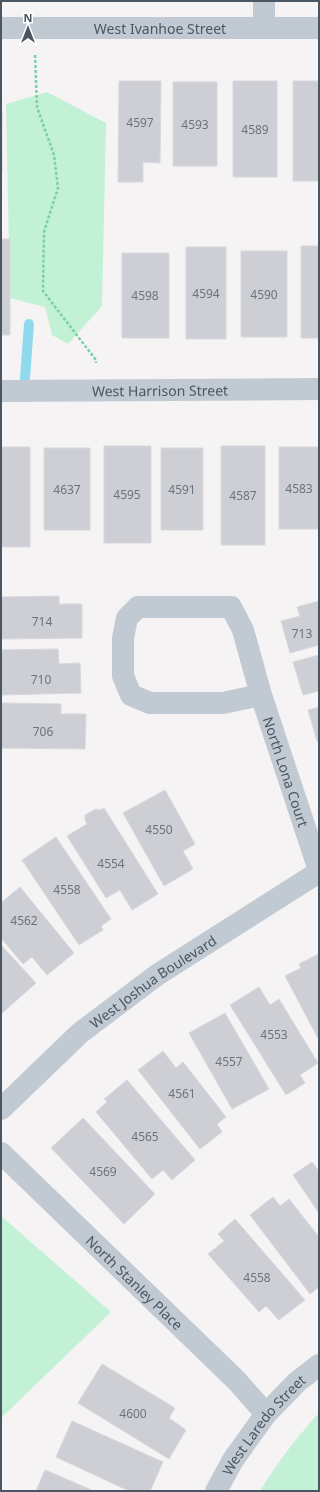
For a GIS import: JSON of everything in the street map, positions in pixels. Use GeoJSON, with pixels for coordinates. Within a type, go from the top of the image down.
{"type":"FeatureCollection","features":[{"type":"Feature","properties":{"kind":"street"},"geometry":{"type":"LineString","coordinates":[[264,1],[264,28]]}},
{"type":"Feature","properties":{"kind":"street","name":"West Ivanhoe Street"},"geometry":{"type":"LineString","coordinates":[[1,28],[319,28]]}},
{"type":"Feature","properties":{"kind":"street","name":"West Harrison Street"},"geometry":{"type":"LineString","coordinates":[[1,391],[319,389]]}},
{"type":"Feature","properties":{"kind":"street","name":"North Lona Court"},"geometry":{"type":"LineString","coordinates":[[261,695],[223,703],[150,703],[131,695],[123,676],[123,638],[127,618],[138,607],[231,607],[243,630],[261,695],[319,871]]}},
{"type":"Feature","properties":{"kind":"street","name":"West Joshua Boulevard"},"geometry":{"type":"LineString","coordinates":[[1,1109],[80,1033],[157,975],[319,871]]}},
{"type":"Feature","properties":{"kind":"street","name":"North Stanley Place"},"geometry":{"type":"LineString","coordinates":[[1,1153],[236,1380],[266,1414]]}},
{"type":"Feature","properties":{"kind":"street","name":"West Laredo Street"},"geometry":{"type":"LineString","coordinates":[[216,1491],[233,1460],[266,1414],[297,1382],[319,1365]]}},
{"type":"Feature","properties":{"kind":"path"},"geometry":{"type":"LineString","coordinates":[[34,28],[37,107],[54,155],[58,188],[44,232],[43,290],[96,360],[98,390]]}},
{"type":"Feature","properties":{"kind":"green space"},"geometry":{"type":"Polygon","coordinates":[[[47,92],[106,123],[102,306],[68,344],[52,335],[45,307],[10,298],[6,104],[47,92]]]}},
{"type":"Feature","properties":{"kind":"green space"},"geometry":{"type":"Polygon","coordinates":[[[1,1216],[111,1312],[1,1418],[1,1216]]]}},
{"type":"Feature","properties":{"kind":"green space"},"geometry":{"type":"Polygon","coordinates":[[[319,1413],[319,1491],[260,1491],[288,1450],[319,1413]]]}},
{"type":"Feature","properties":{"kind":"building"},"geometry":{"type":"Polygon","coordinates":[[[119,81],[161,81],[160,163],[143,162],[143,182],[118,182],[119,81]]]}},
{"type":"Feature","properties":{"kind":"building"},"geometry":{"type":"Polygon","coordinates":[[[233,81],[277,81],[277,177],[233,177],[233,81]]]}},
{"type":"Feature","properties":{"kind":"building"},"geometry":{"type":"Polygon","coordinates":[[[293,81],[319,81],[319,181],[293,181],[293,81]]]}},
{"type":"Feature","properties":{"kind":"building"},"geometry":{"type":"Polygon","coordinates":[[[173,82],[217,82],[217,166],[173,166],[173,82]]]}},
{"type":"Feature","properties":{"kind":"building"},"geometry":{"type":"Polygon","coordinates":[[[2,111],[2,172],[1,172],[2,111]]]}},
{"type":"Feature","properties":{"kind":"building"},"geometry":{"type":"Polygon","coordinates":[[[1,239],[10,239],[10,335],[1,335],[1,239]]]}},
{"type":"Feature","properties":{"kind":"building"},"geometry":{"type":"Polygon","coordinates":[[[301,246],[319,246],[319,338],[301,338],[301,246]]]}},
{"type":"Feature","properties":{"kind":"building"},"geometry":{"type":"Polygon","coordinates":[[[186,247],[226,247],[226,339],[186,339],[186,247]]]}},
{"type":"Feature","properties":{"kind":"building"},"geometry":{"type":"Polygon","coordinates":[[[241,251],[287,251],[287,337],[241,337],[241,251]]]}},
{"type":"Feature","properties":{"kind":"building"},"geometry":{"type":"Polygon","coordinates":[[[122,253],[169,253],[169,338],[122,338],[122,253]]]}},
{"type":"Feature","properties":{"kind":"building"},"geometry":{"type":"Polygon","coordinates":[[[104,446],[151,446],[151,543],[104,543],[104,446]]]}},
{"type":"Feature","properties":{"kind":"building"},"geometry":{"type":"Polygon","coordinates":[[[221,446],[265,446],[265,545],[221,545],[221,446]]]}},
{"type":"Feature","properties":{"kind":"building"},"geometry":{"type":"Polygon","coordinates":[[[1,447],[30,447],[30,547],[1,547],[1,447]]]}},
{"type":"Feature","properties":{"kind":"building"},"geometry":{"type":"Polygon","coordinates":[[[279,447],[319,447],[319,529],[279,529],[279,447]]]}},
{"type":"Feature","properties":{"kind":"building"},"geometry":{"type":"Polygon","coordinates":[[[44,448],[90,448],[90,530],[44,530],[44,448]]]}},
{"type":"Feature","properties":{"kind":"building"},"geometry":{"type":"Polygon","coordinates":[[[161,448],[203,448],[203,530],[161,530],[161,448]]]}},
{"type":"Feature","properties":{"kind":"building"},"geometry":{"type":"Polygon","coordinates":[[[59,596],[59,604],[82,604],[82,638],[1,639],[1,597],[59,596]]]}},
{"type":"Feature","properties":{"kind":"building"},"geometry":{"type":"Polygon","coordinates":[[[319,601],[319,645],[290,653],[281,621],[300,616],[297,607],[319,601]]]}},
{"type":"Feature","properties":{"kind":"building"},"geometry":{"type":"Polygon","coordinates":[[[58,649],[59,664],[80,663],[81,693],[1,695],[1,650],[58,649]]]}},
{"type":"Feature","properties":{"kind":"building"},"geometry":{"type":"Polygon","coordinates":[[[319,655],[319,691],[303,695],[293,662],[319,655]]]}},
{"type":"Feature","properties":{"kind":"building"},"geometry":{"type":"Polygon","coordinates":[[[1,703],[61,704],[61,714],[86,714],[85,749],[1,748],[1,703]]]}},
{"type":"Feature","properties":{"kind":"building"},"geometry":{"type":"Polygon","coordinates":[[[319,707],[319,741],[317,741],[308,710],[319,707]]]}},
{"type":"Feature","properties":{"kind":"building"},"geometry":{"type":"Polygon","coordinates":[[[165,790],[195,844],[183,851],[193,869],[164,886],[123,813],[165,790]]]}},
{"type":"Feature","properties":{"kind":"building"},"geometry":{"type":"Polygon","coordinates":[[[104,808],[158,894],[132,910],[120,890],[106,898],[67,836],[87,824],[85,815],[96,809],[100,810],[104,808]]]}},
{"type":"Feature","properties":{"kind":"building"},"geometry":{"type":"Polygon","coordinates":[[[56,837],[111,919],[101,926],[103,930],[79,945],[22,860],[56,837]]]}},
{"type":"Feature","properties":{"kind":"building"},"geometry":{"type":"Polygon","coordinates":[[[20,887],[74,953],[47,975],[32,957],[23,964],[1,938],[1,903],[20,887]]]}},
{"type":"Feature","properties":{"kind":"building"},"geometry":{"type":"Polygon","coordinates":[[[1,945],[36,983],[1,1014],[1,945]]]}},
{"type":"Feature","properties":{"kind":"building"},"geometry":{"type":"Polygon","coordinates":[[[319,954],[319,1040],[285,976],[301,968],[299,964],[319,954]]]}},
{"type":"Feature","properties":{"kind":"building"},"geometry":{"type":"Polygon","coordinates":[[[259,987],[270,1005],[279,999],[318,1063],[300,1075],[305,1083],[286,1095],[230,1005],[259,987]]]}},
{"type":"Feature","properties":{"kind":"building"},"geometry":{"type":"Polygon","coordinates":[[[225,1013],[269,1089],[232,1109],[189,1033],[225,1013]]]}},
{"type":"Feature","properties":{"kind":"building"},"geometry":{"type":"Polygon","coordinates":[[[163,1051],[176,1068],[183,1062],[226,1117],[217,1124],[222,1132],[200,1149],[138,1070],[163,1051]]]}},
{"type":"Feature","properties":{"kind":"building"},"geometry":{"type":"Polygon","coordinates":[[[127,1080],[195,1160],[172,1180],[163,1170],[152,1179],[96,1112],[107,1102],[104,1099],[127,1080]]]}},
{"type":"Feature","properties":{"kind":"building"},"geometry":{"type":"Polygon","coordinates":[[[83,1118],[155,1194],[124,1224],[51,1148],[83,1118]]]}},
{"type":"Feature","properties":{"kind":"building"},"geometry":{"type":"Polygon","coordinates":[[[312,1162],[319,1170],[319,1213],[293,1175],[312,1162]]]}},
{"type":"Feature","properties":{"kind":"building"},"geometry":{"type":"Polygon","coordinates":[[[273,1197],[280,1206],[289,1199],[319,1237],[319,1287],[310,1294],[250,1215],[273,1197]]]}},
{"type":"Feature","properties":{"kind":"building"},"geometry":{"type":"Polygon","coordinates":[[[235,1219],[305,1300],[279,1320],[266,1306],[259,1312],[208,1254],[224,1241],[218,1234],[235,1219]]]}},
{"type":"Feature","properties":{"kind":"building"},"geometry":{"type":"Polygon","coordinates":[[[102,1364],[175,1408],[169,1418],[186,1430],[169,1459],[78,1403],[102,1364]]]}},
{"type":"Feature","properties":{"kind":"building"},"geometry":{"type":"Polygon","coordinates":[[[72,1421],[163,1462],[150,1491],[129,1491],[56,1457],[72,1421]]]}},
{"type":"Feature","properties":{"kind":"building"},"geometry":{"type":"Polygon","coordinates":[[[45,1470],[94,1491],[36,1491],[45,1470]]]}},
{"type":"Feature","properties":{"kind":"waterway"},"geometry":{"type":"LineString","coordinates":[[24,391],[29,324]]}}]}
